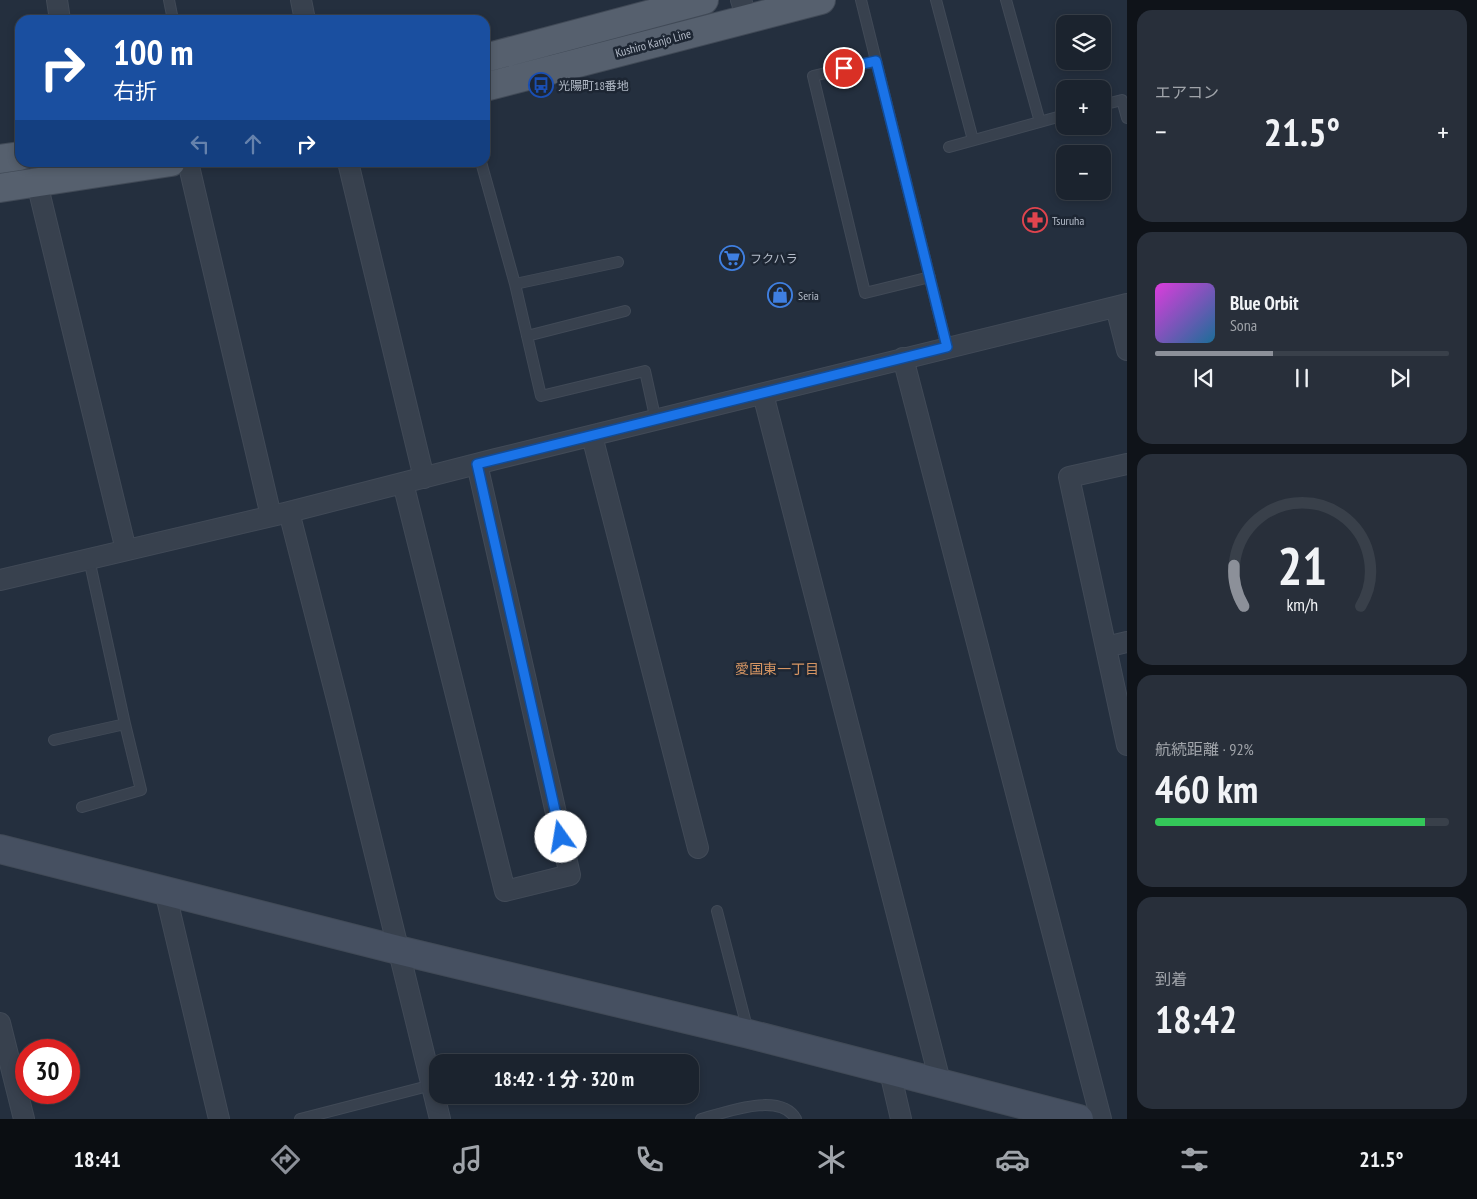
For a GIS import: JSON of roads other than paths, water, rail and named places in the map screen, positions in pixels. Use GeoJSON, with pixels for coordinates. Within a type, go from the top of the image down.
{"type":"FeatureCollection","features":[{"type":"Feature","properties":{"kind":"main road"},"geometry":{"type":"LineString","coordinates":[[490,57],[704,0]]}},
{"type":"Feature","properties":{"kind":"main road","name":"Kushiro Kanjo Line"},"geometry":{"type":"LineString","coordinates":[[490,85],[744,9],[820,0]]}},
{"type":"Feature","properties":{"kind":"main road"},"geometry":{"type":"LineString","coordinates":[[0,159],[15,157]]}},
{"type":"Feature","properties":{"kind":"main road"},"geometry":{"type":"LineString","coordinates":[[0,188],[139,167]]}},
{"type":"Feature","properties":{"kind":"street"},"geometry":{"type":"LineString","coordinates":[[57,0],[59,15]]}},
{"type":"Feature","properties":{"kind":"street"},"geometry":{"type":"LineString","coordinates":[[301,0],[304,15]]}},
{"type":"Feature","properties":{"kind":"street"},"geometry":{"type":"LineString","coordinates":[[189,167],[280,514],[398,950],[429,1073]]}},
{"type":"Feature","properties":{"kind":"street"},"geometry":{"type":"LineString","coordinates":[[349,167],[424,478]]}},
{"type":"Feature","properties":{"kind":"street"},"geometry":{"type":"LineString","coordinates":[[37,183],[126,550]]}},
{"type":"Feature","properties":{"kind":"street"},"geometry":{"type":"LineString","coordinates":[[0,580],[280,514],[947,347],[1122,306],[1127,350]]}},
{"type":"Feature","properties":{"kind":"street"},"geometry":{"type":"LineString","coordinates":[[903,358],[1101,1119]]}},
{"type":"Feature","properties":{"kind":"street"},"geometry":{"type":"LineString","coordinates":[[763,394],[941,1085]]}},
{"type":"Feature","properties":{"kind":"street"},"geometry":{"type":"LineString","coordinates":[[592,436],[698,848]]}},
{"type":"Feature","properties":{"kind":"street"},"geometry":{"type":"LineString","coordinates":[[402,483],[505,891],[570,875],[477,464]]}},
{"type":"Feature","properties":{"kind":"street"},"geometry":{"type":"LineString","coordinates":[[1127,464],[1068,477],[1127,745]]}},
{"type":"Feature","properties":{"kind":"street"},"geometry":{"type":"LineString","coordinates":[[1106,647],[1127,642]]}},
{"type":"Feature","properties":{"kind":"street"},"geometry":{"type":"LineString","coordinates":[[0,849],[398,950],[749,1034],[890,1072],[1079,1119]]}},
{"type":"Feature","properties":{"kind":"street"},"geometry":{"type":"LineString","coordinates":[[165,890],[219,1119]]}},
{"type":"Feature","properties":{"kind":"street"},"geometry":{"type":"LineString","coordinates":[[0,1023],[24,1119]]}},
{"type":"Feature","properties":{"kind":"street"},"geometry":{"type":"LineString","coordinates":[[890,1072],[901,1119]]}},
{"type":"Feature","properties":{"kind":"street"},"geometry":{"type":"LineString","coordinates":[[436,1104],[440,1119]]}},
{"type":"Feature","properties":{"kind":"lane"},"geometry":{"type":"LineString","coordinates":[[169,0],[172,15]]}},
{"type":"Feature","properties":{"kind":"lane"},"geometry":{"type":"LineString","coordinates":[[861,0],[947,347]]}},
{"type":"Feature","properties":{"kind":"lane"},"geometry":{"type":"LineString","coordinates":[[936,0],[973,140]]}},
{"type":"Feature","properties":{"kind":"lane"},"geometry":{"type":"LineString","coordinates":[[1006,0],[1040,122]]}},
{"type":"Feature","properties":{"kind":"lane"},"geometry":{"type":"LineString","coordinates":[[876,61],[813,76],[864,293],[930,277]]}},
{"type":"Feature","properties":{"kind":"lane"},"geometry":{"type":"LineString","coordinates":[[1111,103],[1122,100],[1127,118]]}},
{"type":"Feature","properties":{"kind":"lane"},"geometry":{"type":"LineString","coordinates":[[949,147],[1056,118]]}},
{"type":"Feature","properties":{"kind":"lane"},"geometry":{"type":"LineString","coordinates":[[482,167],[515,284],[541,396],[644,371],[656,420]]}},
{"type":"Feature","properties":{"kind":"lane"},"geometry":{"type":"LineString","coordinates":[[515,284],[618,262]]}},
{"type":"Feature","properties":{"kind":"lane"},"geometry":{"type":"LineString","coordinates":[[527,336],[625,311]]}},
{"type":"Feature","properties":{"kind":"lane"},"geometry":{"type":"LineString","coordinates":[[82,807],[142,790],[125,724],[89,559]]}},
{"type":"Feature","properties":{"kind":"lane"},"geometry":{"type":"LineString","coordinates":[[54,740],[125,724]]}},
{"type":"Feature","properties":{"kind":"lane"},"geometry":{"type":"LineString","coordinates":[[717,911],[749,1034]]}},
{"type":"Feature","properties":{"kind":"lane"},"geometry":{"type":"LineString","coordinates":[[300,1119],[429,1086]]}},
{"type":"Feature","properties":{"kind":"lane"},"geometry":{"type":"LineString","coordinates":[[701,1119],[763,1104],[777,1106],[794,1115],[796,1119]]}},
{"type":"Feature","properties":{"kind":"place","name":"光陽町18番地"},"geometry":{"type":"Point","coordinates":[541,85]}},
{"type":"Feature","properties":{"kind":"place","name":"Tsuruha"},"geometry":{"type":"Point","coordinates":[1035,220]}},
{"type":"Feature","properties":{"kind":"place","name":"フクハラ"},"geometry":{"type":"Point","coordinates":[732,258]}},
{"type":"Feature","properties":{"kind":"place","name":"Seria"},"geometry":{"type":"Point","coordinates":[780,295]}},
{"type":"Feature","properties":{"kind":"district","name":"愛国東一丁目"},"geometry":{"type":"Point","coordinates":[777,669]}}]}
